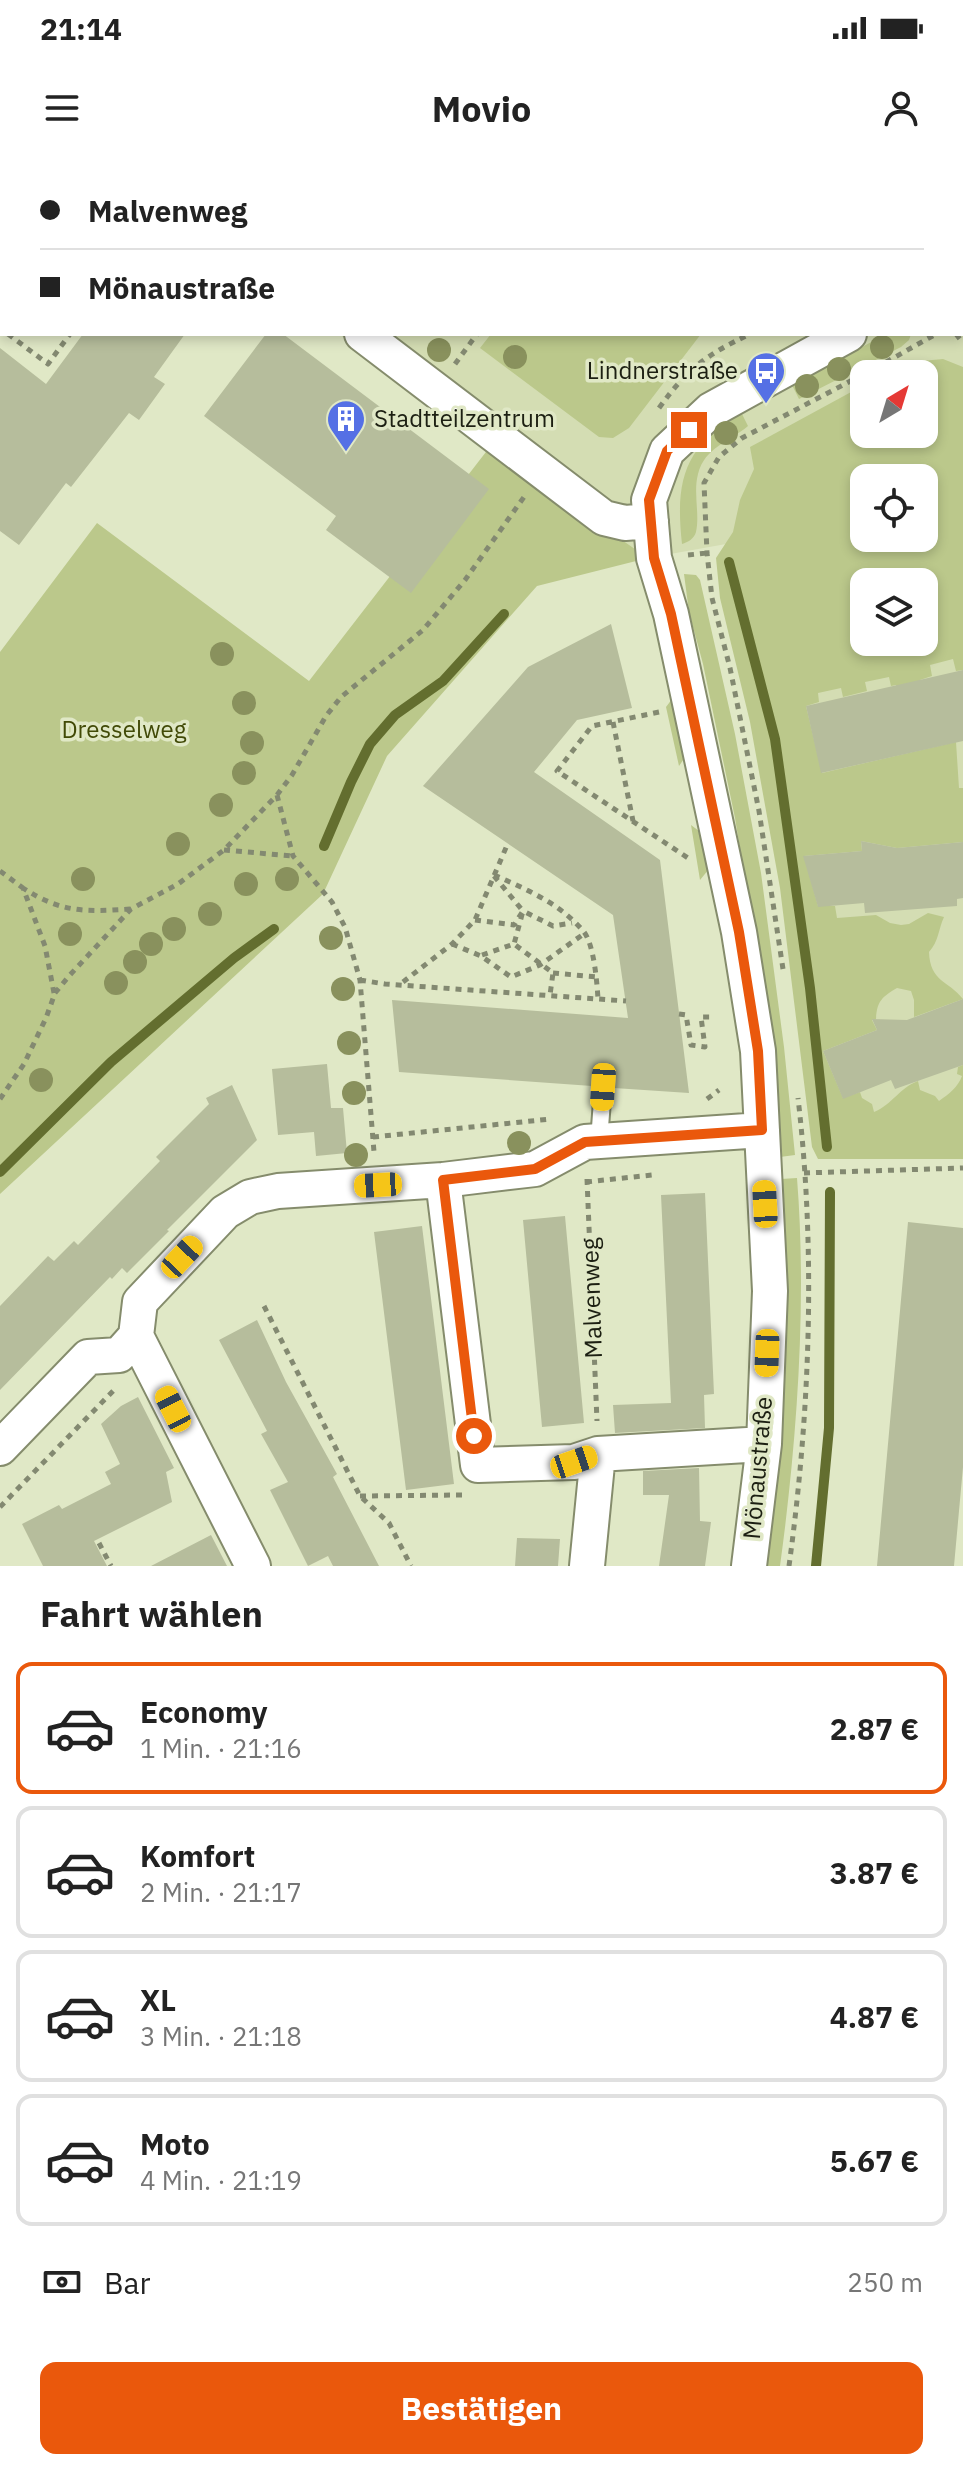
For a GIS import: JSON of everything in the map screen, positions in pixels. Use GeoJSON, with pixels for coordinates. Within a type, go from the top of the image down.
{"type":"FeatureCollection","features":[{"type":"Feature","properties":{"kind":"street"},"geometry":{"type":"LineString","coordinates":[[365,336],[604,518],[625,523],[651,521]]}},
{"type":"Feature","properties":{"kind":"street","name":"Mönaustraße"},"geometry":{"type":"LineString","coordinates":[[749,1566],[764,1444],[770,1291],[758,1051],[739,932],[671,614],[654,558],[649,500],[667,451],[711,410],[845,336]]}},
{"type":"Feature","properties":{"kind":"street"},"geometry":{"type":"LineString","coordinates":[[253,1566],[141,1347],[140,1302],[225,1212],[250,1197],[278,1191],[443,1180],[535,1169],[595,1132],[762,1130]]}},
{"type":"Feature","properties":{"kind":"street"},"geometry":{"type":"LineString","coordinates":[[443,1180],[478,1465],[574,1462],[598,1454],[764,1444]]}},
{"type":"Feature","properties":{"kind":"street"},"geometry":{"type":"LineString","coordinates":[[0,1448],[88,1357],[119,1355],[141,1347]]}},
{"type":"Feature","properties":{"kind":"street"},"geometry":{"type":"LineString","coordinates":[[587,1566],[598,1454]]}},
{"type":"Feature","properties":{"kind":"lane"},"geometry":{"type":"LineString","coordinates":[[595,1132],[603,1087]]}},
{"type":"Feature","properties":{"kind":"path"},"geometry":{"type":"LineString","coordinates":[[11,336],[48,364],[69,336]]}},
{"type":"Feature","properties":{"kind":"path"},"geometry":{"type":"LineString","coordinates":[[890,360],[932,336]]}},
{"type":"Feature","properties":{"kind":"path"},"geometry":{"type":"LineString","coordinates":[[0,1099],[24,1064],[55,993],[131,909],[178,884],[224,850],[277,795],[341,697],[403,649],[437,615],[543,472]]}},
{"type":"Feature","properties":{"kind":"path"},"geometry":{"type":"LineString","coordinates":[[660,712],[592,726],[557,771],[688,858]]}},
{"type":"Feature","properties":{"kind":"path"},"geometry":{"type":"LineString","coordinates":[[613,722],[633,821]]}},
{"type":"Feature","properties":{"kind":"path"},"geometry":{"type":"LineString","coordinates":[[277,795],[293,856],[332,902],[345,927],[360,980],[378,1185]]}},
{"type":"Feature","properties":{"kind":"path"},"geometry":{"type":"LineString","coordinates":[[402,984],[452,944],[475,920],[508,843]]}},
{"type":"Feature","properties":{"kind":"path"},"geometry":{"type":"LineString","coordinates":[[224,850],[293,856]]}},
{"type":"Feature","properties":{"kind":"path"},"geometry":{"type":"LineString","coordinates":[[0,871],[46,903],[93,911],[131,909]]}},
{"type":"Feature","properties":{"kind":"path"},"geometry":{"type":"LineString","coordinates":[[494,875],[523,911],[553,926],[573,923]]}},
{"type":"Feature","properties":{"kind":"path"},"geometry":{"type":"LineString","coordinates":[[494,875],[545,898],[585,933],[597,977],[598,999]]}},
{"type":"Feature","properties":{"kind":"path"},"geometry":{"type":"LineString","coordinates":[[23,888],[45,946],[55,993]]}},
{"type":"Feature","properties":{"kind":"path"},"geometry":{"type":"LineString","coordinates":[[475,920],[514,925],[523,911]]}},
{"type":"Feature","properties":{"kind":"path"},"geometry":{"type":"LineString","coordinates":[[514,944],[523,911]]}},
{"type":"Feature","properties":{"kind":"path"},"geometry":{"type":"LineString","coordinates":[[452,944],[481,956],[511,977],[540,965],[585,933]]}},
{"type":"Feature","properties":{"kind":"path"},"geometry":{"type":"LineString","coordinates":[[481,956],[514,944]]}},
{"type":"Feature","properties":{"kind":"path"},"geometry":{"type":"LineString","coordinates":[[514,944],[553,973],[597,977]]}},
{"type":"Feature","properties":{"kind":"path"},"geometry":{"type":"LineString","coordinates":[[550,995],[553,973]]}},
{"type":"Feature","properties":{"kind":"path"},"geometry":{"type":"LineString","coordinates":[[360,980],[626,1001]]}},
{"type":"Feature","properties":{"kind":"path"},"geometry":{"type":"LineString","coordinates":[[679,1014],[711,1017],[701,1017],[705,1047],[691,1045],[686,1015],[679,1014]]}},
{"type":"Feature","properties":{"kind":"path"},"geometry":{"type":"LineString","coordinates":[[699,1105],[719,1090]]}},
{"type":"Feature","properties":{"kind":"path"},"geometry":{"type":"LineString","coordinates":[[373,1137],[595,1132]]}},
{"type":"Feature","properties":{"kind":"path","name":"Malvenweg"},"geometry":{"type":"LineString","coordinates":[[595,1132],[598,1454]]}},
{"type":"Feature","properties":{"kind":"path"},"geometry":{"type":"LineString","coordinates":[[807,1173],[963,1168]]}},
{"type":"Feature","properties":{"kind":"path"},"geometry":{"type":"LineString","coordinates":[[264,1306],[360,1496],[389,1523],[411,1566]]}},
{"type":"Feature","properties":{"kind":"path"},"geometry":{"type":"LineString","coordinates":[[0,1507],[141,1347]]}},
{"type":"Feature","properties":{"kind":"path"},"geometry":{"type":"LineString","coordinates":[[360,1496],[468,1495],[478,1465]]}},
{"type":"Feature","properties":{"kind":"path"},"geometry":{"type":"LineString","coordinates":[[99,1543],[111,1566]]}},
{"type":"Feature","properties":{"kind":"shaded area"},"geometry":{"type":"Polygon","coordinates":[[[342,336],[963,336],[963,1156],[816,1153],[776,791],[726,544],[648,558],[489,448],[342,336]]]}},
{"type":"Feature","properties":{"kind":"green space"},"geometry":{"type":"Polygon","coordinates":[[[489,336],[699,336],[629,428],[613,438],[599,437],[480,348],[489,336]]]}},
{"type":"Feature","properties":{"kind":"green space"},"geometry":{"type":"Polygon","coordinates":[[[882,336],[910,336],[901,347],[876,360],[850,360],[850,373],[799,399],[792,385],[882,336]]]}},
{"type":"Feature","properties":{"kind":"green space"},"geometry":{"type":"Polygon","coordinates":[[[943,359],[963,367],[963,670],[956,671],[953,659],[930,665],[932,676],[920,680],[933,735],[909,741],[896,685],[891,686],[889,677],[865,682],[867,691],[843,697],[841,688],[818,693],[819,702],[806,706],[822,773],[956,742],[959,788],[963,788],[963,842],[897,848],[861,841],[862,851],[804,856],[818,906],[835,906],[837,918],[876,915],[901,925],[928,913],[944,917],[937,940],[929,952],[930,962],[936,975],[963,999],[914,1017],[911,991],[897,988],[879,1004],[876,1019],[872,1020],[877,1030],[823,1051],[843,1098],[860,1092],[862,1098],[872,1104],[874,1112],[918,1081],[920,1090],[939,1101],[958,1084],[962,1076],[957,1074],[958,1067],[963,1065],[963,1159],[818,1159],[812,1147],[780,888],[750,722],[720,598],[716,558],[733,532],[740,500],[754,469],[750,447],[850,393],[850,448],[938,448],[938,360],[932,360],[943,359]]]}},
{"type":"Feature","properties":{"kind":"green space"},"geometry":{"type":"Polygon","coordinates":[[[741,412],[748,426],[712,451],[701,465],[697,481],[696,532],[694,537],[682,544],[680,501],[688,467],[707,438],[741,412]]]}},
{"type":"Feature","properties":{"kind":"green space","name":"Dresselweg"},"geometry":{"type":"Polygon","coordinates":[[[489,448],[648,558],[537,586],[387,756],[323,894],[0,1194],[0,652],[97,523],[309,681],[489,448]]]}},
{"type":"Feature","properties":{"kind":"green space"},"geometry":{"type":"Polygon","coordinates":[[[684,574],[696,575],[700,580],[735,734],[761,873],[795,1155],[780,1157],[778,1153],[754,936],[735,818],[689,612],[684,574]]]}},
{"type":"Feature","properties":{"kind":"green space"},"geometry":{"type":"Polygon","coordinates":[[[675,695],[688,753],[679,766],[666,707],[675,695]]]}},
{"type":"Feature","properties":{"kind":"green space"},"geometry":{"type":"Polygon","coordinates":[[[691,825],[703,834],[709,869],[700,880],[691,825]]]}},
{"type":"Feature","properties":{"kind":"green space"},"geometry":{"type":"Polygon","coordinates":[[[797,1178],[801,1274],[799,1372],[791,1471],[780,1566],[765,1566],[781,1179],[797,1178]]]}},
{"type":"Feature","properties":{"kind":"building"},"geometry":{"type":"Polygon","coordinates":[[[82,336],[184,336],[154,377],[165,384],[139,420],[129,413],[71,487],[66,483],[19,545],[0,531],[0,348],[46,384],[82,336]]]}},
{"type":"Feature","properties":{"kind":"building","name":"Stadtteilzentrum"},"geometry":{"type":"Polygon","coordinates":[[[264,336],[286,336],[489,489],[411,593],[326,530],[336,516],[204,416],[264,336]]]}},
{"type":"Feature","properties":{"kind":"building"},"geometry":{"type":"Polygon","coordinates":[[[611,624],[632,708],[577,720],[534,772],[660,860],[689,1093],[614,1088],[605,1076],[598,1078],[592,1086],[399,1072],[392,1000],[628,1018],[613,915],[423,786],[528,667],[611,624]]]}},
{"type":"Feature","properties":{"kind":"building"},"geometry":{"type":"Polygon","coordinates":[[[963,670],[963,741],[821,773],[806,706],[963,670]]]}},
{"type":"Feature","properties":{"kind":"building"},"geometry":{"type":"Polygon","coordinates":[[[861,841],[897,848],[963,842],[963,898],[957,899],[957,906],[865,913],[864,903],[818,907],[803,856],[862,851],[861,841]]]}},
{"type":"Feature","properties":{"kind":"building"},"geometry":{"type":"Polygon","coordinates":[[[963,999],[963,1065],[895,1089],[891,1080],[843,1099],[823,1051],[877,1030],[872,1019],[907,1020],[963,999]]]}},
{"type":"Feature","properties":{"kind":"building"},"geometry":{"type":"Polygon","coordinates":[[[327,1064],[331,1108],[343,1108],[347,1153],[316,1156],[314,1132],[278,1135],[272,1069],[327,1064]]]}},
{"type":"Feature","properties":{"kind":"building"},"geometry":{"type":"Polygon","coordinates":[[[232,1085],[257,1140],[127,1273],[122,1268],[112,1279],[110,1277],[0,1390],[0,1306],[48,1256],[54,1261],[74,1241],[78,1245],[160,1161],[156,1157],[209,1104],[206,1098],[232,1085]]]}},
{"type":"Feature","properties":{"kind":"building"},"geometry":{"type":"Polygon","coordinates":[[[705,1193],[714,1394],[704,1395],[705,1428],[615,1433],[613,1405],[671,1403],[661,1195],[705,1193]]]}},
{"type":"Feature","properties":{"kind":"building"},"geometry":{"type":"Polygon","coordinates":[[[565,1216],[584,1423],[542,1427],[523,1220],[565,1216]]]}},
{"type":"Feature","properties":{"kind":"building"},"geometry":{"type":"Polygon","coordinates":[[[908,1222],[963,1228],[963,1467],[954,1566],[877,1566],[908,1222]]]}},
{"type":"Feature","properties":{"kind":"building"},"geometry":{"type":"Polygon","coordinates":[[[422,1226],[454,1484],[406,1490],[374,1232],[422,1226]]]}},
{"type":"Feature","properties":{"kind":"building"},"geometry":{"type":"Polygon","coordinates":[[[257,1320],[286,1382],[337,1474],[333,1477],[379,1566],[333,1566],[328,1556],[308,1566],[270,1490],[288,1482],[261,1434],[267,1431],[219,1340],[257,1320]]]}},
{"type":"Feature","properties":{"kind":"building"},"geometry":{"type":"Polygon","coordinates":[[[138,1397],[174,1468],[166,1472],[172,1502],[94,1541],[107,1566],[43,1566],[22,1524],[59,1505],[62,1509],[111,1484],[105,1472],[120,1464],[101,1424],[121,1406],[138,1397]]]}},
{"type":"Feature","properties":{"kind":"building"},"geometry":{"type":"Polygon","coordinates":[[[699,1468],[700,1521],[711,1522],[705,1566],[659,1566],[669,1495],[643,1495],[643,1471],[699,1468]]]}},
{"type":"Feature","properties":{"kind":"building"},"geometry":{"type":"Polygon","coordinates":[[[211,1535],[227,1566],[151,1566],[211,1535]]]}},
{"type":"Feature","properties":{"kind":"building"},"geometry":{"type":"Polygon","coordinates":[[[517,1538],[560,1539],[558,1566],[515,1566],[517,1538]]]}},
{"type":"Feature","properties":{"kind":"waterway"},"geometry":{"type":"LineString","coordinates":[[729,562],[775,739],[810,988],[827,1147]]}},
{"type":"Feature","properties":{"kind":"waterway"},"geometry":{"type":"LineString","coordinates":[[324,846],[370,744],[395,715],[443,681],[504,614]]}},
{"type":"Feature","properties":{"kind":"waterway"},"geometry":{"type":"LineString","coordinates":[[0,1172],[111,1062],[234,958],[274,929]]}},
{"type":"Feature","properties":{"kind":"waterway"},"geometry":{"type":"LineString","coordinates":[[816,1566],[829,1428],[830,1192]]}},
{"type":"Feature","properties":{"kind":"place","name":"Lindnerstraße"},"geometry":{"type":"Point","coordinates":[766,405]}},
{"type":"Feature","properties":{"kind":"place","name":"Stadtteilzentrum"},"geometry":{"type":"Point","coordinates":[346,453]}},
{"type":"Feature","properties":{"kind":"route"},"geometry":{"type":"LineString","coordinates":[[474,1436],[443,1180],[535,1169],[585,1142],[762,1130],[758,1051],[739,932],[671,614],[654,558],[649,500],[667,451],[689,430]]}}]}
